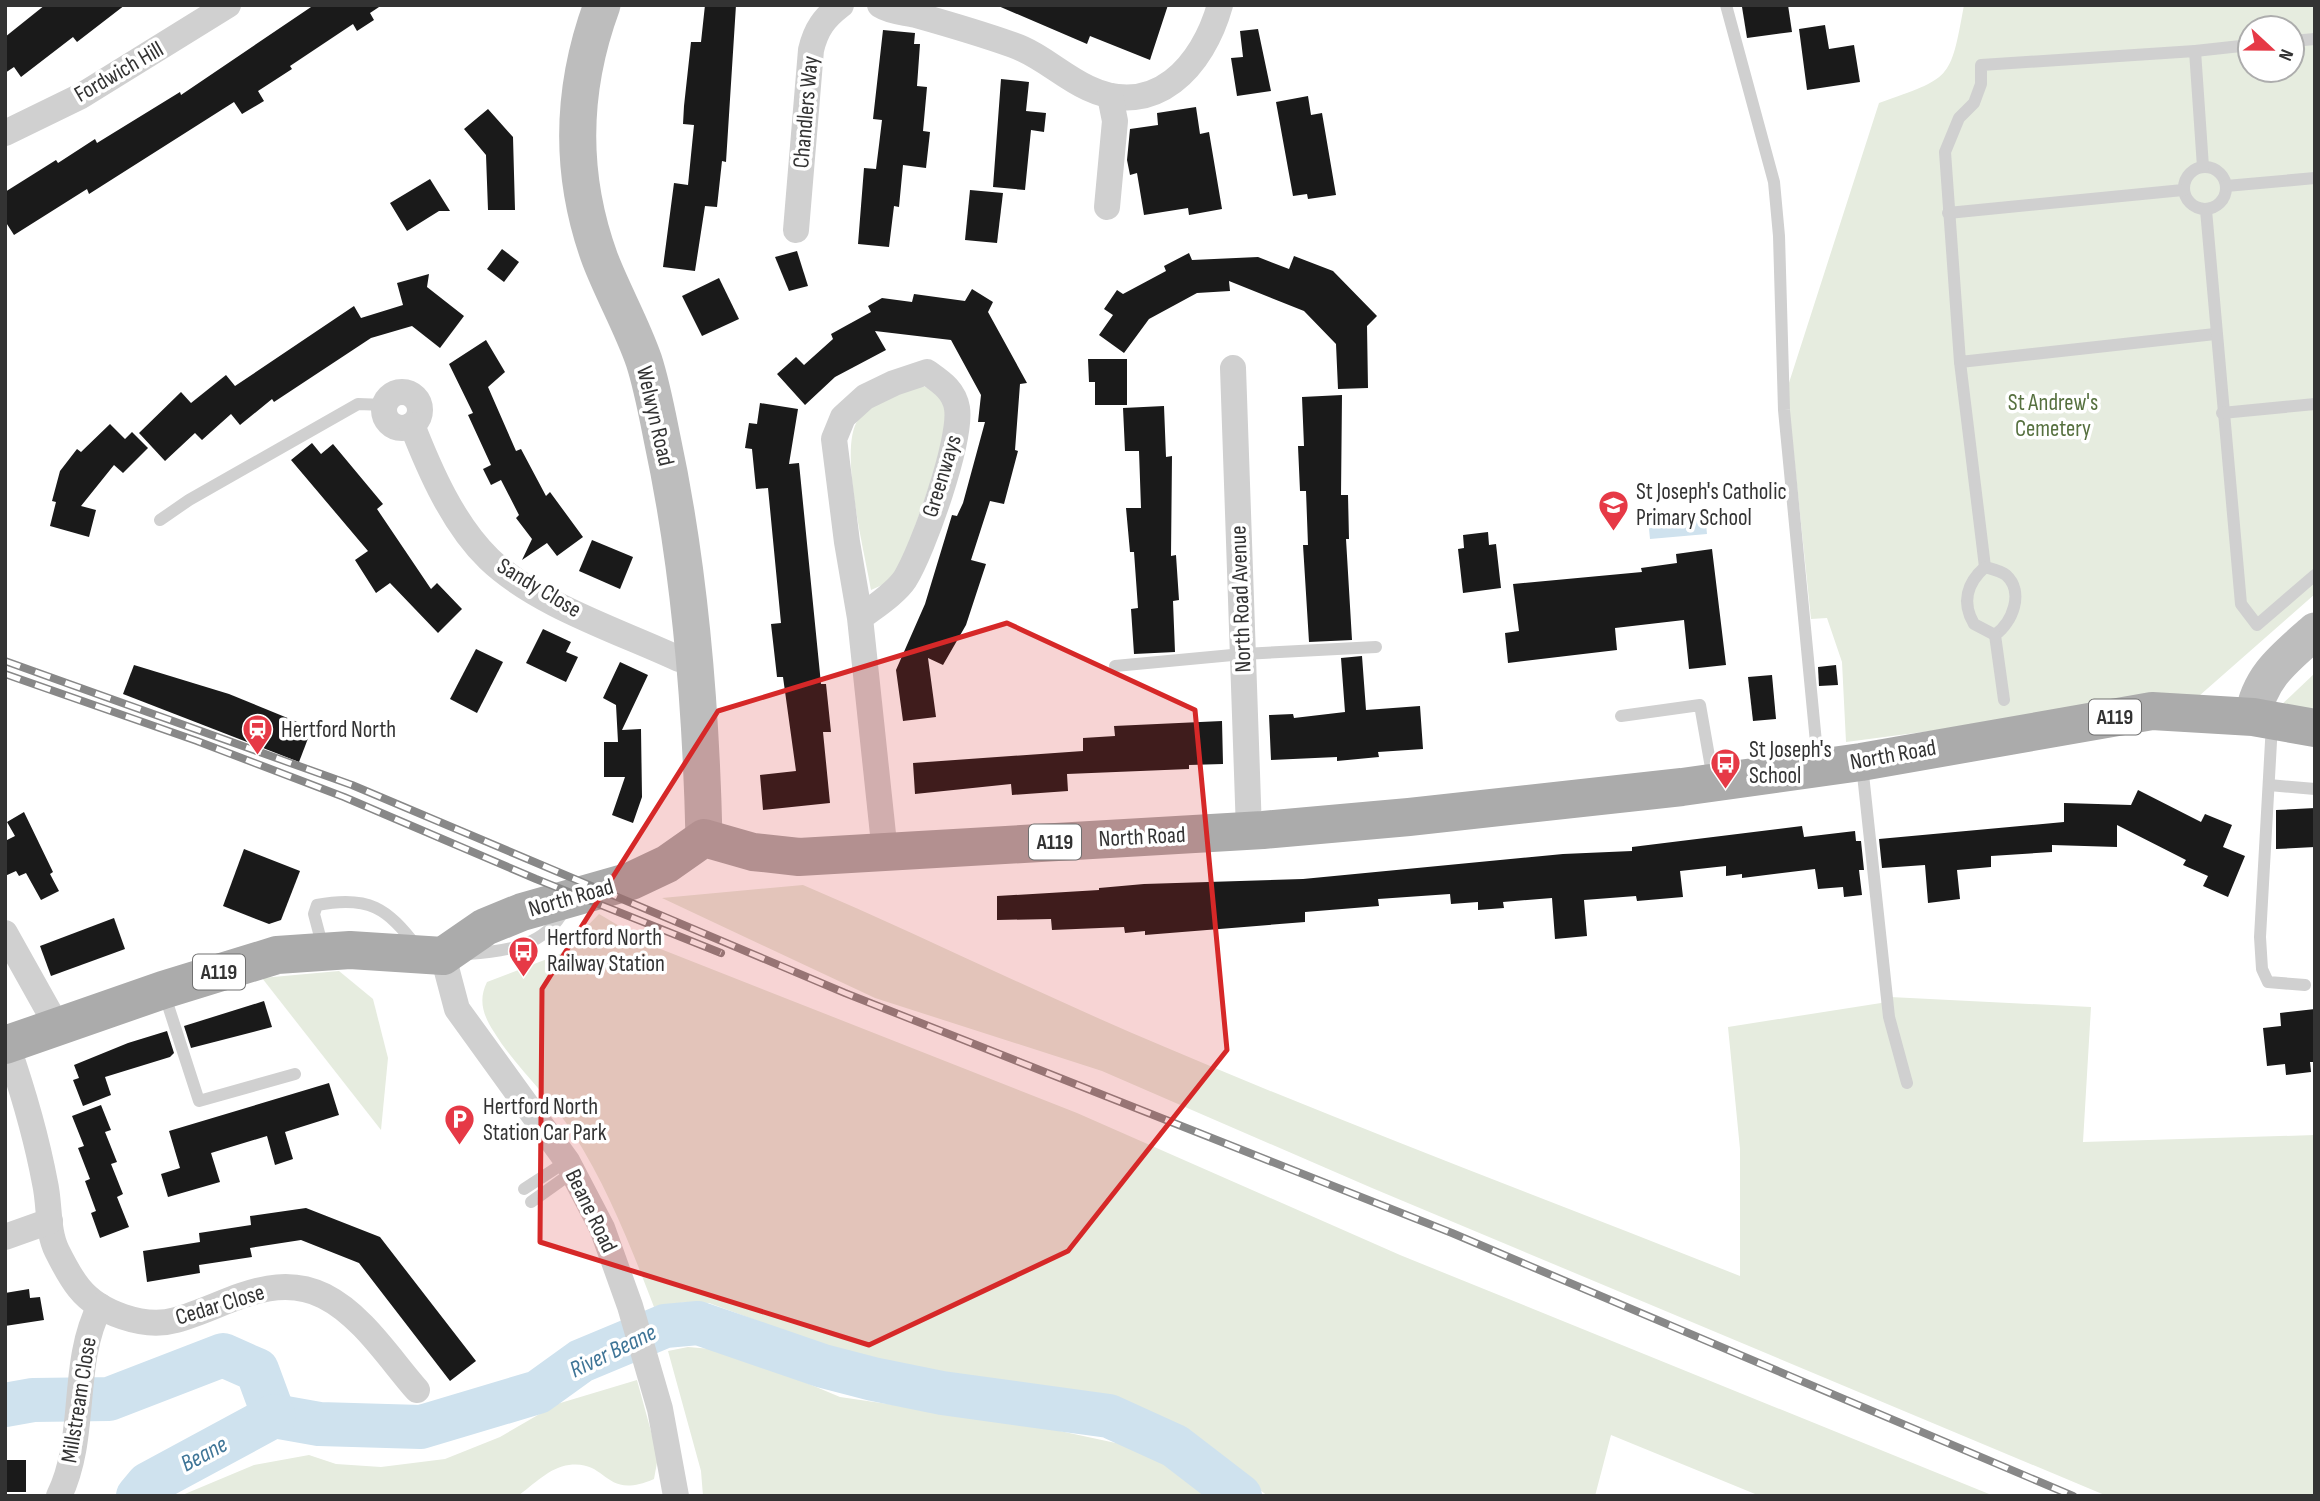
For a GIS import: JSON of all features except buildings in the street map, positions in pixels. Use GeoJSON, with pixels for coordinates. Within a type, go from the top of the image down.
{"type":"FeatureCollection","features":[{"type":"Feature","properties":{"kind":"main road","name":"Welwyn Road"},"geometry":{"type":"LineString","coordinates":[[602,5],[589,41],[580,81],[579,169],[585,209],[600,259],[643,360],[670,481],[693,660],[704,838]]}},
{"type":"Feature","properties":{"kind":"main road"},"geometry":{"type":"LineString","coordinates":[[2263,718],[2258,692],[2267,676],[2315,632]]}},
{"type":"Feature","properties":{"kind":"main road","name":"North Road"},"geometry":{"type":"LineString","coordinates":[[432,955],[485,927],[570,898],[631,881],[667,864],[704,838],[753,852],[799,857],[1249,831],[1422,815],[1714,782],[1861,762],[2152,711],[2263,718],[2315,728]]}},
{"type":"Feature","properties":{"kind":"main road","name":"A119"},"geometry":{"type":"LineString","coordinates":[[6,1045],[163,990],[277,955],[325,952],[432,955]]}},
{"type":"Feature","properties":{"kind":"street","name":"Fordwich Hill"},"geometry":{"type":"LineString","coordinates":[[5,133],[81,96],[228,5]]}},
{"type":"Feature","properties":{"kind":"street","name":"Chandlers Way"},"geometry":{"type":"LineString","coordinates":[[796,230],[811,50],[816,32],[826,17],[841,5]]}},
{"type":"Feature","properties":{"kind":"street"},"geometry":{"type":"LineString","coordinates":[[880,5],[1016,46],[1087,88],[1110,96],[1142,95],[1162,89],[1185,74],[1202,51],[1218,14]]}},
{"type":"Feature","properties":{"kind":"street"},"geometry":{"type":"LineString","coordinates":[[1107,207],[1115,121],[1110,96]]}},
{"type":"Feature","properties":{"kind":"street","name":"North Road Avenue"},"geometry":{"type":"LineString","coordinates":[[1233,368],[1249,831]]}},
{"type":"Feature","properties":{"kind":"street","name":"Greenways"},"geometry":{"type":"LineString","coordinates":[[860,618],[904,581],[951,455],[957,431],[957,407],[947,386],[927,372],[894,383],[865,397],[843,417],[834,439],[860,618],[886,853]]}},
{"type":"Feature","properties":{"kind":"street","name":"Sandy Close"},"geometry":{"type":"LineString","coordinates":[[384,405],[396,392],[413,395],[420,410],[412,425],[431,473],[468,532],[489,559],[554,602],[679,659],[693,660]]}},
{"type":"Feature","properties":{"kind":"street"},"geometry":{"type":"LineString","coordinates":[[5,933],[57,1026]]}},
{"type":"Feature","properties":{"kind":"street","name":"Beane Road"},"geometry":{"type":"LineString","coordinates":[[432,955],[457,1009],[570,1167],[602,1228],[630,1306],[653,1386],[676,1496]]}},
{"type":"Feature","properties":{"kind":"street","name":"Cedar Close"},"geometry":{"type":"LineString","coordinates":[[6,1045],[33,1121],[55,1247],[80,1289],[100,1306],[124,1317],[174,1321],[263,1289],[303,1289],[323,1295],[359,1322],[417,1390]]}},
{"type":"Feature","properties":{"kind":"street"},"geometry":{"type":"LineString","coordinates":[[5,1237],[50,1221]]}},
{"type":"Feature","properties":{"kind":"street","name":"Millstream Close"},"geometry":{"type":"LineString","coordinates":[[59,1496],[72,1458],[86,1342],[100,1306]]}},
{"type":"Feature","properties":{"kind":"lane"},"geometry":{"type":"LineString","coordinates":[[1726,5],[1774,182],[1779,236],[1784,410],[1818,767]]}},
{"type":"Feature","properties":{"kind":"lane"},"geometry":{"type":"LineString","coordinates":[[1995,635],[1974,624],[1966,601],[1968,587],[1986,567],[1960,362],[1945,152],[1959,118],[1974,103],[1981,84],[1981,65],[2236,47]]}},
{"type":"Feature","properties":{"kind":"lane"},"geometry":{"type":"LineString","coordinates":[[2195,51],[2203,167]]}},
{"type":"Feature","properties":{"kind":"lane"},"geometry":{"type":"LineString","coordinates":[[2203,167],[2218,172],[2226,186],[2221,202],[2206,210],[2191,205],[2183,190],[2188,174],[2203,167]]}},
{"type":"Feature","properties":{"kind":"lane"},"geometry":{"type":"LineString","coordinates":[[2226,186],[2315,178]]}},
{"type":"Feature","properties":{"kind":"lane"},"geometry":{"type":"LineString","coordinates":[[1948,213],[2183,190]]}},
{"type":"Feature","properties":{"kind":"lane"},"geometry":{"type":"LineString","coordinates":[[2206,210],[2241,604],[2247,615],[2258,625],[2315,575]]}},
{"type":"Feature","properties":{"kind":"lane"},"geometry":{"type":"LineString","coordinates":[[1960,362],[2215,334]]}},
{"type":"Feature","properties":{"kind":"lane","name":"Sandy Close"},"geometry":{"type":"LineString","coordinates":[[160,520],[188,500],[358,404],[384,405]]}},
{"type":"Feature","properties":{"kind":"lane"},"geometry":{"type":"LineString","coordinates":[[2222,413],[2315,404]]}},
{"type":"Feature","properties":{"kind":"lane"},"geometry":{"type":"LineString","coordinates":[[1986,567],[2006,575],[2012,584],[2015,600],[2010,621],[1995,635]]}},
{"type":"Feature","properties":{"kind":"lane"},"geometry":{"type":"LineString","coordinates":[[1995,635],[2004,700]]}},
{"type":"Feature","properties":{"kind":"lane"},"geometry":{"type":"LineString","coordinates":[[1115,666],[1243,654],[1376,648]]}},
{"type":"Feature","properties":{"kind":"lane"},"geometry":{"type":"LineString","coordinates":[[1621,716],[1700,705],[1714,782]]}},
{"type":"Feature","properties":{"kind":"lane"},"geometry":{"type":"LineString","coordinates":[[2263,718],[2269,785],[2260,937],[2262,969],[2269,982],[2305,985]]}},
{"type":"Feature","properties":{"kind":"lane"},"geometry":{"type":"LineString","coordinates":[[1861,762],[1889,1017],[1907,1083]]}},
{"type":"Feature","properties":{"kind":"lane"},"geometry":{"type":"LineString","coordinates":[[2269,785],[2315,789]]}},
{"type":"Feature","properties":{"kind":"lane"},"geometry":{"type":"LineString","coordinates":[[163,990],[199,1101],[295,1074]]}},
{"type":"Feature","properties":{"kind":"lane"},"geometry":{"type":"LineString","coordinates":[[524,1189],[570,1167]]}},
{"type":"Feature","properties":{"kind":"lane"},"geometry":{"type":"LineString","coordinates":[[531,1202],[570,1167]]}},
{"type":"Feature","properties":{"kind":"highlighted area"},"geometry":{"type":"Polygon","coordinates":[[[1007,623],[1195,710],[1227,1050],[1068,1251],[869,1345],[540,1242],[542,989],[718,711],[1007,623]]]}},
{"type":"Feature","properties":{"kind":"green space","name":"St Andrew's Cemetery"},"geometry":{"type":"Polygon","coordinates":[[[1964,5],[2315,5],[2315,594],[2199,696],[1846,742],[1842,662],[1827,618],[1811,619],[1787,389],[1879,103],[1934,81],[1950,63],[1964,5]]]}},
{"type":"Feature","properties":{"kind":"green space"},"geometry":{"type":"Polygon","coordinates":[[[918,385],[939,391],[948,414],[943,446],[908,547],[891,581],[871,590],[852,477],[853,434],[858,420],[870,408],[918,385]]]}},
{"type":"Feature","properties":{"kind":"green space"},"geometry":{"type":"Polygon","coordinates":[[[2315,673],[2315,714],[2277,709],[2315,673]]]}},
{"type":"Feature","properties":{"kind":"green space"},"geometry":{"type":"Polygon","coordinates":[[[803,885],[1119,1028],[1236,1077],[1740,1276],[1740,1149],[1728,1027],[1881,1003],[1890,997],[2091,1007],[2083,1142],[2315,1135],[2315,1496],[2107,1496],[1372,1188],[1102,1071],[875,998],[662,898],[803,885]]]}},
{"type":"Feature","properties":{"kind":"green space"},"geometry":{"type":"Polygon","coordinates":[[[599,914],[653,946],[1077,1113],[1400,1255],[1994,1496],[1760,1496],[1611,1435],[1595,1496],[1268,1496],[1181,1432],[1142,1413],[1107,1402],[985,1383],[943,1381],[829,1347],[709,1303],[687,1302],[654,1307],[618,1218],[586,1154],[554,1107],[512,1058],[490,1026],[483,1007],[487,982],[560,954],[599,914]]]}},
{"type":"Feature","properties":{"kind":"green space"},"geometry":{"type":"Polygon","coordinates":[[[339,971],[373,999],[388,1058],[381,1130],[262,978],[339,971]]]}},
{"type":"Feature","properties":{"kind":"green space"},"geometry":{"type":"Polygon","coordinates":[[[688,1347],[723,1350],[840,1397],[1032,1425],[1167,1454],[1222,1496],[703,1496],[701,1471],[668,1351],[688,1347]]]}},
{"type":"Feature","properties":{"kind":"green space"},"geometry":{"type":"Polygon","coordinates":[[[637,1380],[658,1457],[654,1479],[637,1485],[615,1483],[592,1468],[569,1465],[548,1473],[518,1496],[180,1496],[254,1465],[309,1455],[336,1464],[381,1467],[445,1459],[500,1437],[557,1404],[637,1380]]]}},
{"type":"Feature","properties":{"kind":"water"},"geometry":{"type":"Polygon","coordinates":[[[1705,513],[1707,534],[1650,539],[1648,518],[1705,513]]]}},
{"type":"Feature","properties":{"kind":"waterway","name":"River Beane"},"geometry":{"type":"LineString","coordinates":[[274,1416],[319,1424],[421,1427],[538,1392],[581,1361],[665,1326],[698,1323],[823,1366],[873,1379],[942,1393],[1109,1416],[1175,1446],[1240,1496]]}},
{"type":"Feature","properties":{"kind":"waterway","name":"River Beane"},"geometry":{"type":"LineString","coordinates":[[5,1405],[33,1400],[109,1399],[223,1355],[257,1370],[274,1416]]}},
{"type":"Feature","properties":{"kind":"waterway","name":"Beane"},"geometry":{"type":"LineString","coordinates":[[138,1496],[148,1484],[274,1416]]}},
{"type":"Feature","properties":{"kind":"railway"},"geometry":{"type":"LineString","coordinates":[[5,661],[352,785],[845,993],[1452,1233],[2073,1496]]}},
{"type":"Feature","properties":{"kind":"railway"},"geometry":{"type":"LineString","coordinates":[[5,674],[197,741],[344,797],[536,879],[721,953]]}},
{"type":"Feature","properties":{"kind":"place","name":"St Joseph's Catholic Primary School"},"geometry":{"type":"Point","coordinates":[1613,532]}},
{"type":"Feature","properties":{"kind":"place","name":"Hertford North"},"geometry":{"type":"Point","coordinates":[258,757]}},
{"type":"Feature","properties":{"kind":"place","name":"St Joseph's School"},"geometry":{"type":"Point","coordinates":[1726,790]}},
{"type":"Feature","properties":{"kind":"place","name":"Hertford North Railway Station"},"geometry":{"type":"Point","coordinates":[524,978]}},
{"type":"Feature","properties":{"kind":"place","name":"Hertford North Station Car Park"},"geometry":{"type":"Point","coordinates":[460,1147]}}]}
